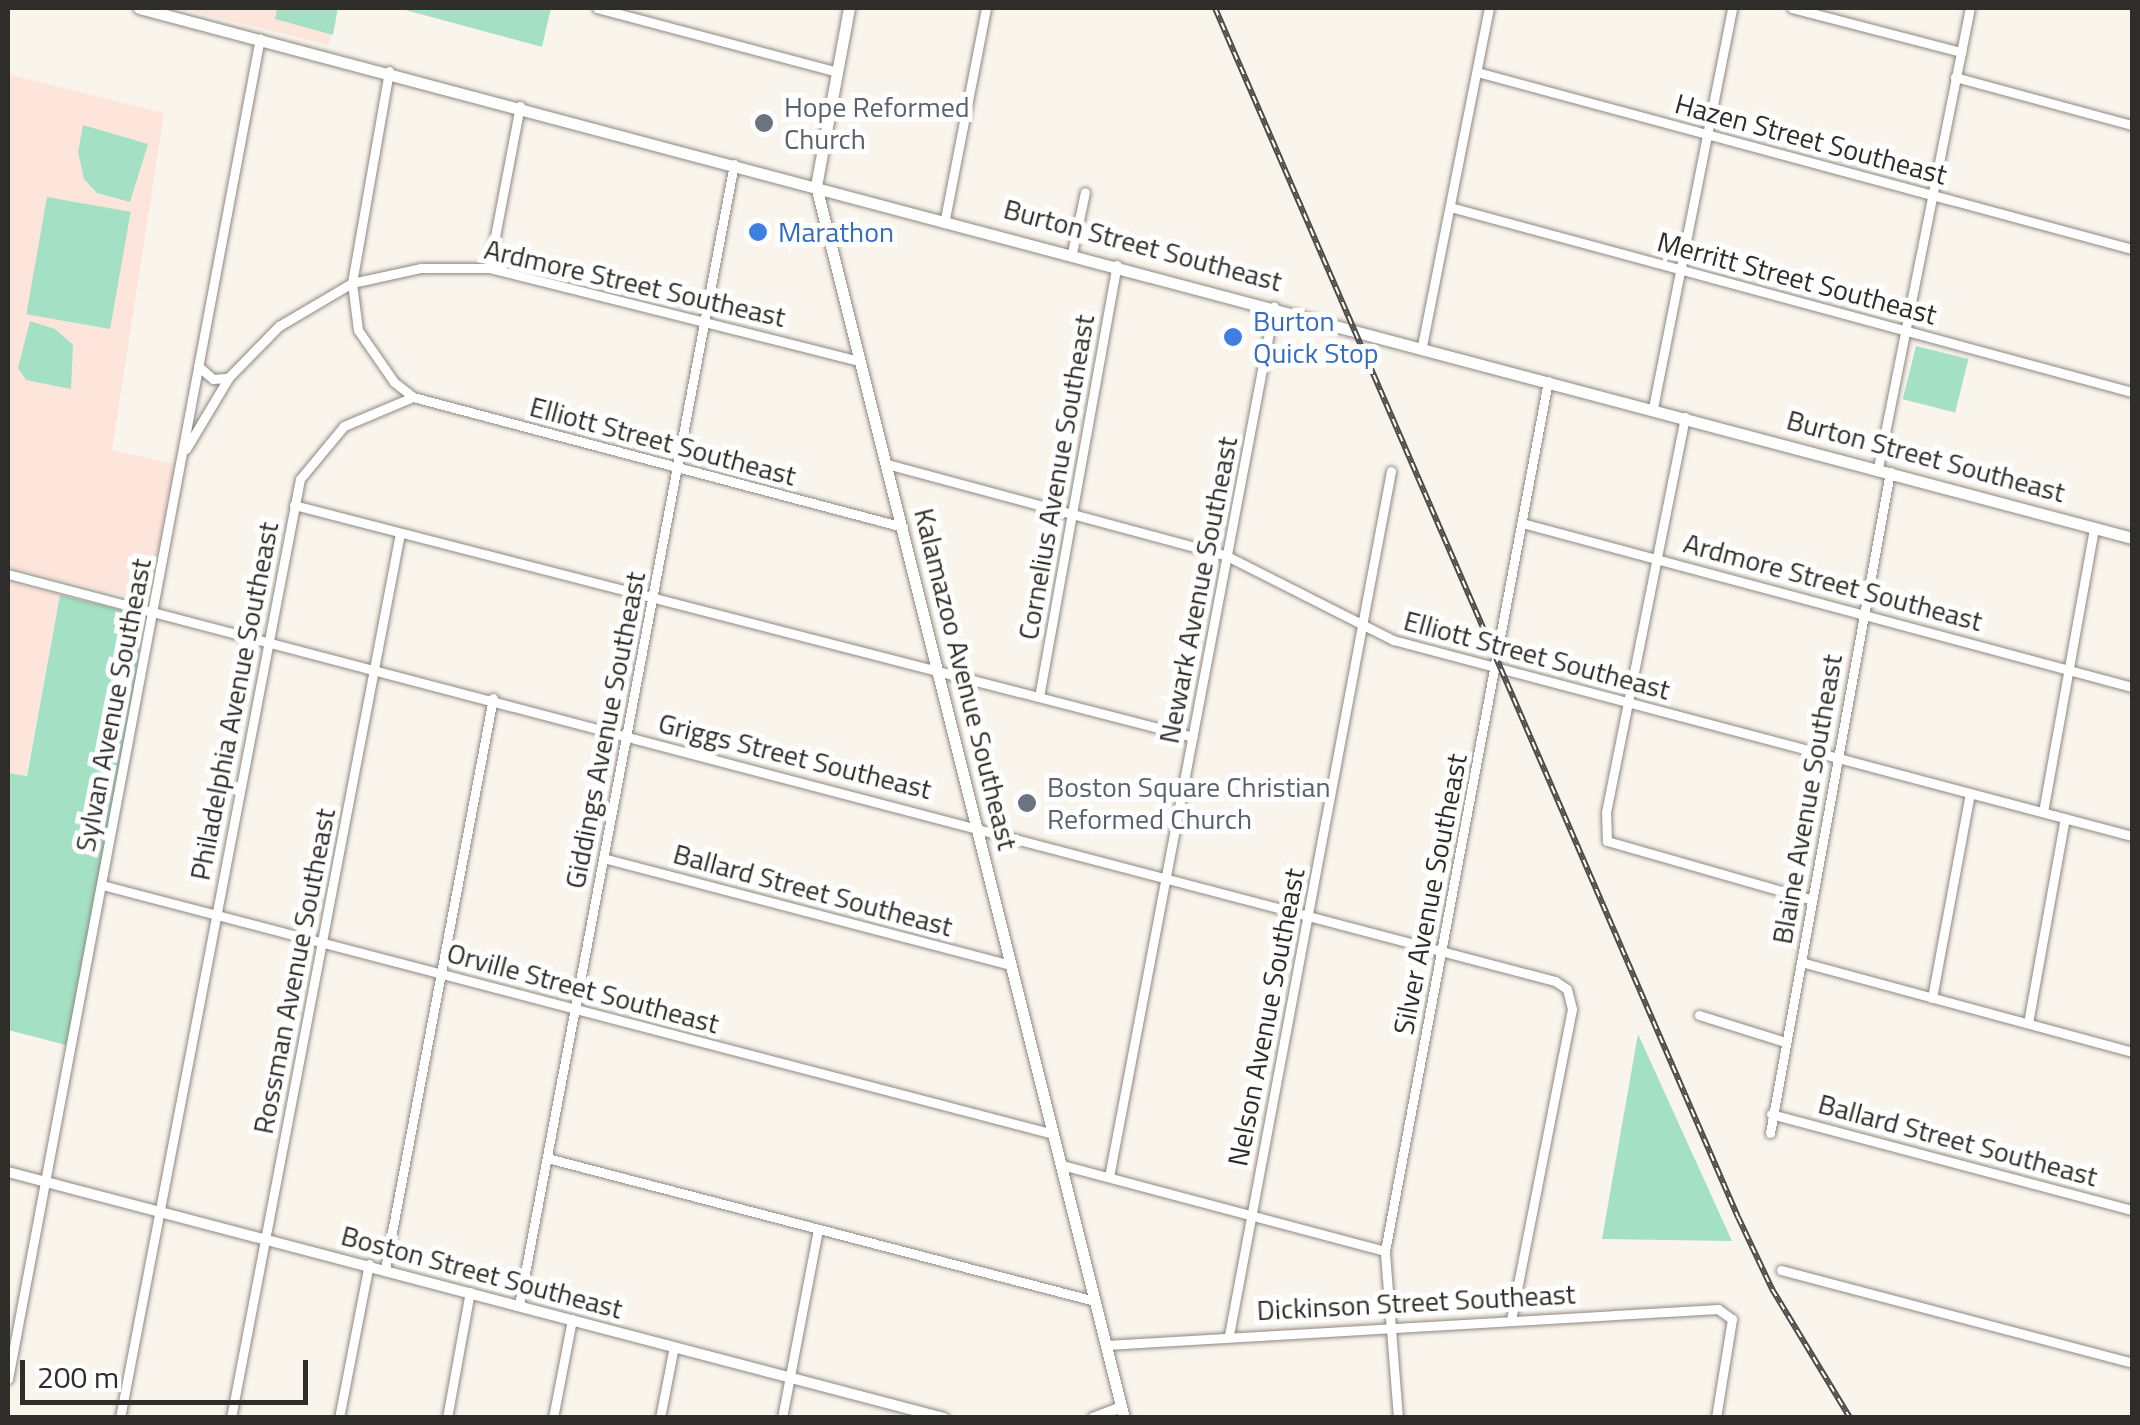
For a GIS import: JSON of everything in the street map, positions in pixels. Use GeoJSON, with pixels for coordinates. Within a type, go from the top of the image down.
{"type":"FeatureCollection","features":[{"type":"Feature","properties":{"kind":"main road","name":"Burton Street Southeast"},"geometry":{"type":"LineString","coordinates":[[140,8],[1274,306],[2132,538]]}},
{"type":"Feature","properties":{"kind":"main road","name":"Kalamazoo Avenue Southeast"},"geometry":{"type":"LineString","coordinates":[[848,8],[816,186],[1123,1412]]}},
{"type":"Feature","properties":{"kind":"street"},"geometry":{"type":"LineString","coordinates":[[597,8],[837,72]]}},
{"type":"Feature","properties":{"kind":"street"},"geometry":{"type":"LineString","coordinates":[[945,219],[986,8]]}},
{"type":"Feature","properties":{"kind":"street"},"geometry":{"type":"LineString","coordinates":[[1422,346],[1489,8]]}},
{"type":"Feature","properties":{"kind":"street"},"geometry":{"type":"LineString","coordinates":[[1653,408],[1732,8]]}},
{"type":"Feature","properties":{"kind":"street"},"geometry":{"type":"LineString","coordinates":[[1792,8],[1961,52]]}},
{"type":"Feature","properties":{"kind":"street","name":"Blaine Avenue Southeast"},"geometry":{"type":"LineString","coordinates":[[1770,1134],[1809,900],[1864,613],[1906,330],[1970,8]]}},
{"type":"Feature","properties":{"kind":"street","name":"Sylvan Avenue Southeast"},"geometry":{"type":"LineString","coordinates":[[8,1379],[260,38]]}},
{"type":"Feature","properties":{"kind":"street"},"geometry":{"type":"LineString","coordinates":[[390,71],[352,283],[368,352],[413,398]]}},
{"type":"Feature","properties":{"kind":"street","name":"Hazen Street Southeast"},"geometry":{"type":"LineString","coordinates":[[1477,72],[2132,249]]}},
{"type":"Feature","properties":{"kind":"street"},"geometry":{"type":"LineString","coordinates":[[1955,77],[2132,125]]}},
{"type":"Feature","properties":{"kind":"street"},"geometry":{"type":"LineString","coordinates":[[489,268],[520,106]]}},
{"type":"Feature","properties":{"kind":"street","name":"Giddings Avenue Southeast"},"geometry":{"type":"LineString","coordinates":[[519,1305],[734,164]]}},
{"type":"Feature","properties":{"kind":"street"},"geometry":{"type":"LineString","coordinates":[[1072,253],[1085,192]]}},
{"type":"Feature","properties":{"kind":"street","name":"Merritt Street Southeast"},"geometry":{"type":"LineString","coordinates":[[1450,207],[2132,392]]}},
{"type":"Feature","properties":{"kind":"street","name":"Cornelius Avenue Southeast"},"geometry":{"type":"LineString","coordinates":[[1039,697],[1117,265]]}},
{"type":"Feature","properties":{"kind":"street","name":"Ardmore Street Southeast"},"geometry":{"type":"LineString","coordinates":[[180,461],[229,377],[279,326],[352,283],[421,268],[489,268],[860,360]]}},
{"type":"Feature","properties":{"kind":"street","name":"Newark Avenue Southeast"},"geometry":{"type":"LineString","coordinates":[[1108,1177],[1274,306]]}},
{"type":"Feature","properties":{"kind":"street"},"geometry":{"type":"LineString","coordinates":[[198,366],[213,378],[229,377]]}},
{"type":"Feature","properties":{"kind":"street","name":"Silver Avenue Southeast"},"geometry":{"type":"LineString","coordinates":[[1398,1418],[1387,1326],[1385,1251],[1548,380]]}},
{"type":"Feature","properties":{"kind":"street","name":"Elliott Street Southeast"},"geometry":{"type":"LineString","coordinates":[[413,398],[902,526]]}},
{"type":"Feature","properties":{"kind":"street","name":"Philadelphia Avenue Southeast"},"geometry":{"type":"LineString","coordinates":[[120,1418],[300,479],[330,438],[413,398]]}},
{"type":"Feature","properties":{"kind":"street"},"geometry":{"type":"LineString","coordinates":[[1684,417],[1606,812],[1606,841],[1809,900]]}},
{"type":"Feature","properties":{"kind":"street","name":"Elliott Street Southeast"},"geometry":{"type":"LineString","coordinates":[[887,464],[1226,556],[1392,640],[2132,836]]}},
{"type":"Feature","properties":{"kind":"street","name":"Nelson Avenue Southeast"},"geometry":{"type":"LineString","coordinates":[[1229,1335],[1391,472]]}},
{"type":"Feature","properties":{"kind":"street"},"geometry":{"type":"LineString","coordinates":[[294,506],[652,602],[1193,737]]}},
{"type":"Feature","properties":{"kind":"street","name":"Ardmore Street Southeast"},"geometry":{"type":"LineString","coordinates":[[1522,523],[2132,687]]}},
{"type":"Feature","properties":{"kind":"street"},"geometry":{"type":"LineString","coordinates":[[2043,812],[2094,528]]}},
{"type":"Feature","properties":{"kind":"street","name":"Rossman Avenue Southeast"},"geometry":{"type":"LineString","coordinates":[[230,1418],[400,533]]}},
{"type":"Feature","properties":{"kind":"street","name":"Griggs Street Southeast"},"geometry":{"type":"LineString","coordinates":[[8,574],[375,666],[1442,952],[1520,968],[1568,989],[1572,1010],[1510,1319]]}},
{"type":"Feature","properties":{"kind":"street"},"geometry":{"type":"LineString","coordinates":[[385,1269],[493,698]]}},
{"type":"Feature","properties":{"kind":"street"},"geometry":{"type":"LineString","coordinates":[[1932,998],[1970,793]]}},
{"type":"Feature","properties":{"kind":"street"},"geometry":{"type":"LineString","coordinates":[[2028,1023],[2065,818]]}},
{"type":"Feature","properties":{"kind":"street","name":"Ballard Street Southeast"},"geometry":{"type":"LineString","coordinates":[[603,858],[1012,965]]}},
{"type":"Feature","properties":{"kind":"street","name":"Orville Street Southeast"},"geometry":{"type":"LineString","coordinates":[[102,885],[1053,1134]]}},
{"type":"Feature","properties":{"kind":"street"},"geometry":{"type":"LineString","coordinates":[[1800,962],[2132,1052]]}},
{"type":"Feature","properties":{"kind":"street"},"geometry":{"type":"LineString","coordinates":[[1699,1015],[1785,1042]]}},
{"type":"Feature","properties":{"kind":"street"},"geometry":{"type":"LineString","coordinates":[[846,1096],[850,1080]]}},
{"type":"Feature","properties":{"kind":"street","name":"Ballard Street Southeast"},"geometry":{"type":"LineString","coordinates":[[1772,1114],[2132,1210]]}},
{"type":"Feature","properties":{"kind":"street"},"geometry":{"type":"LineString","coordinates":[[547,1158],[1094,1301]]}},
{"type":"Feature","properties":{"kind":"street"},"geometry":{"type":"LineString","coordinates":[[1062,1165],[1385,1251]]}},
{"type":"Feature","properties":{"kind":"street","name":"Boston Street Southeast"},"geometry":{"type":"LineString","coordinates":[[8,1172],[944,1418]]}},
{"type":"Feature","properties":{"kind":"street"},"geometry":{"type":"LineString","coordinates":[[782,1418],[818,1230]]}},
{"type":"Feature","properties":{"kind":"street"},"geometry":{"type":"LineString","coordinates":[[339,1418],[369,1264]]}},
{"type":"Feature","properties":{"kind":"street"},"geometry":{"type":"LineString","coordinates":[[1781,1270],[2132,1363]]}},
{"type":"Feature","properties":{"kind":"street"},"geometry":{"type":"LineString","coordinates":[[446,1418],[470,1292]]}},
{"type":"Feature","properties":{"kind":"street","name":"Dickinson Street Southeast"},"geometry":{"type":"LineString","coordinates":[[1106,1345],[1510,1319],[1728,1312],[1716,1418]]}},
{"type":"Feature","properties":{"kind":"street"},"geometry":{"type":"LineString","coordinates":[[553,1418],[572,1319]]}},
{"type":"Feature","properties":{"kind":"street"},"geometry":{"type":"LineString","coordinates":[[660,1418],[674,1346]]}},
{"type":"Feature","properties":{"kind":"street"},"geometry":{"type":"LineString","coordinates":[[1093,1418],[1123,1412]]}},
{"type":"Feature","properties":{"kind":"shaded area"},"geometry":{"type":"Polygon","coordinates":[[[178,8],[337,8],[329,45],[178,8]]]}},
{"type":"Feature","properties":{"kind":"shaded area"},"geometry":{"type":"Polygon","coordinates":[[[8,74],[164,113],[112,450],[174,464],[150,592],[143,600],[8,567],[8,74]]]}},
{"type":"Feature","properties":{"kind":"shaded area"},"geometry":{"type":"Polygon","coordinates":[[[8,582],[60,595],[26,777],[8,773],[8,582]]]}},
{"type":"Feature","properties":{"kind":"green space"},"geometry":{"type":"Polygon","coordinates":[[[277,8],[338,8],[333,35],[275,19],[277,8]]]}},
{"type":"Feature","properties":{"kind":"green space"},"geometry":{"type":"Polygon","coordinates":[[[398,8],[551,8],[542,47],[398,8]]]}},
{"type":"Feature","properties":{"kind":"green space"},"geometry":{"type":"Polygon","coordinates":[[[83,125],[148,144],[130,202],[97,193],[84,179],[78,152],[83,125]]]}},
{"type":"Feature","properties":{"kind":"green space"},"geometry":{"type":"Polygon","coordinates":[[[47,197],[131,212],[110,329],[26,314],[47,197]]]}},
{"type":"Feature","properties":{"kind":"green space"},"geometry":{"type":"Polygon","coordinates":[[[30,321],[55,329],[73,345],[71,389],[26,380],[18,368],[30,321]]]}},
{"type":"Feature","properties":{"kind":"green space"},"geometry":{"type":"Polygon","coordinates":[[[1916,346],[1968,359],[1955,412],[1903,399],[1916,346]]]}},
{"type":"Feature","properties":{"kind":"green space"},"geometry":{"type":"Polygon","coordinates":[[[60,595],[142,615],[144,623],[105,872],[66,1045],[8,1030],[8,773],[27,776],[60,595]]]}},
{"type":"Feature","properties":{"kind":"green space"},"geometry":{"type":"Polygon","coordinates":[[[1638,1034],[1732,1241],[1602,1239],[1638,1034]]]}},
{"type":"Feature","properties":{"kind":"railway"},"geometry":{"type":"LineString","coordinates":[[1215,8],[1738,1217],[1772,1289],[1850,1418]]}},
{"type":"Feature","properties":{"kind":"place","name":"Hope Reformed Church"},"geometry":{"type":"Point","coordinates":[764,123]}},
{"type":"Feature","properties":{"kind":"place","name":"Marathon"},"geometry":{"type":"Point","coordinates":[758,232]}},
{"type":"Feature","properties":{"kind":"place","name":"Burton Quick Stop"},"geometry":{"type":"Point","coordinates":[1233,337]}},
{"type":"Feature","properties":{"kind":"place","name":"Boston Square Christian Reformed Church"},"geometry":{"type":"Point","coordinates":[1027,803]}}]}
